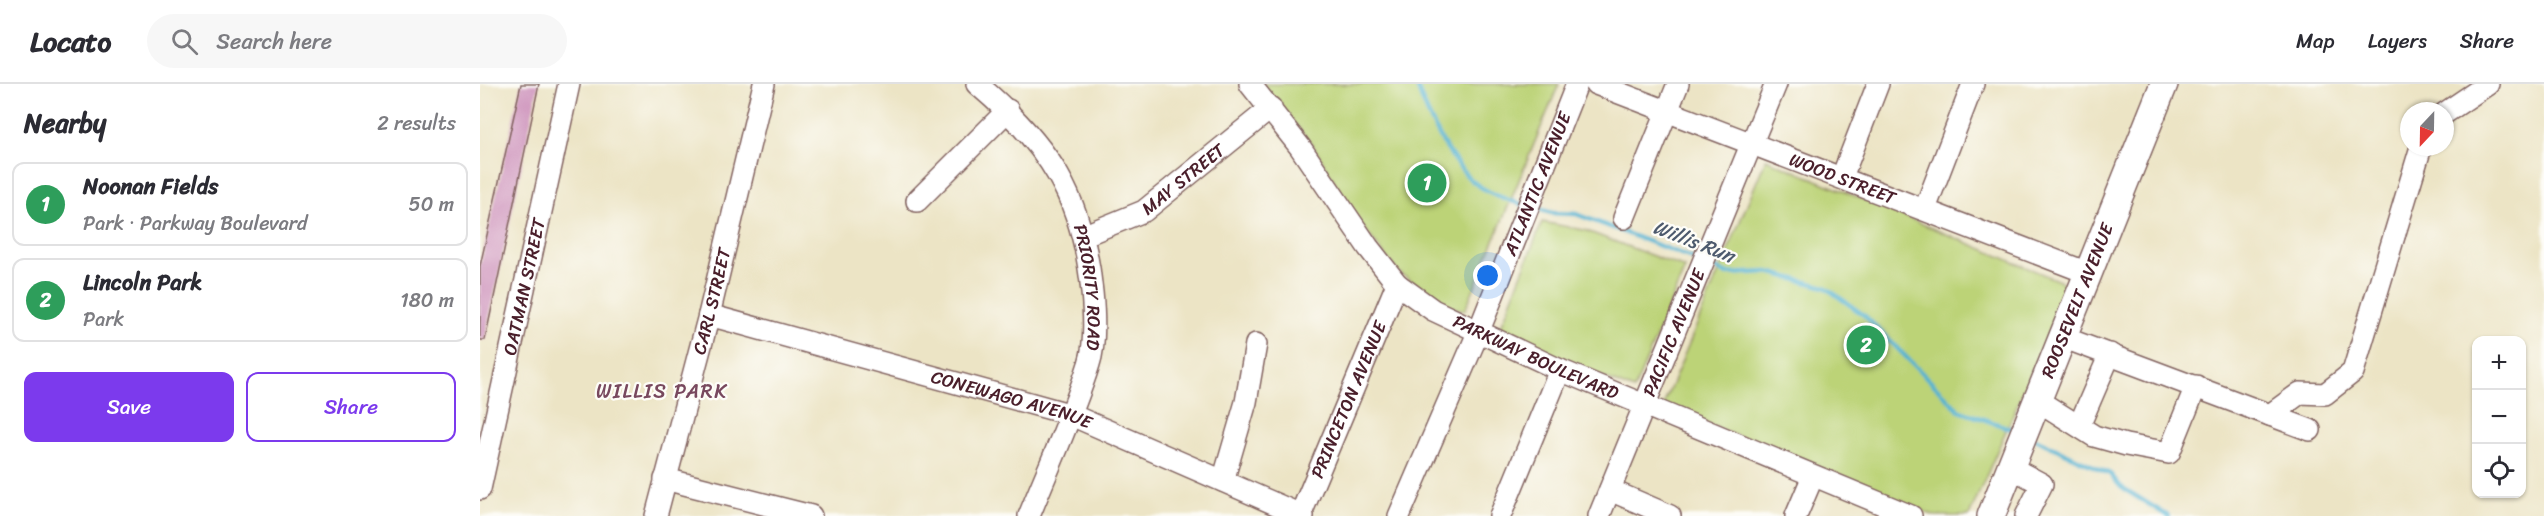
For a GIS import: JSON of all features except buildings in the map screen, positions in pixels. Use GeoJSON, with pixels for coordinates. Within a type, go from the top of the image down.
{"type":"FeatureCollection","features":[{"type":"Feature","properties":{"kind":"main road","name":"ROOSEVELT AVENUE"},"geometry":{"type":"LineString","coordinates":[[1991,516],[2164,84]]}},
{"type":"Feature","properties":{"kind":"street","name":"OATMAN STREET"},"geometry":{"type":"LineString","coordinates":[[480,489],[569,84]]}},
{"type":"Feature","properties":{"kind":"street","name":"CARL STREET"},"geometry":{"type":"LineString","coordinates":[[656,516],[709,315],[764,84]]}},
{"type":"Feature","properties":{"kind":"street","name":"PRIORITY ROAD"},"geometry":{"type":"LineString","coordinates":[[977,84],[1008,110],[1045,152],[1065,186],[1085,235],[1094,310],[1090,362],[1029,516]]}},
{"type":"Feature","properties":{"kind":"street","name":"PARKWAY BOULEVARD"},"geometry":{"type":"LineString","coordinates":[[1250,84],[1271,108],[1368,247],[1397,284],[1434,310],[1478,333],[1560,370],[1911,516]]}},
{"type":"Feature","properties":{"kind":"street","name":"ATLANTIC AVENUE"},"geometry":{"type":"LineString","coordinates":[[1399,516],[1478,333],[1577,84]]}},
{"type":"Feature","properties":{"kind":"street","name":"WOOD STREET"},"geometry":{"type":"LineString","coordinates":[[1596,84],[2088,273]]}},
{"type":"Feature","properties":{"kind":"street"},"geometry":{"type":"LineString","coordinates":[[1624,218],[1678,84]]}},
{"type":"Feature","properties":{"kind":"street","name":"PACIFIC AVENUE"},"geometry":{"type":"LineString","coordinates":[[1599,516],[1776,84]]}},
{"type":"Feature","properties":{"kind":"street"},"geometry":{"type":"LineString","coordinates":[[1842,177],[1878,84]]}},
{"type":"Feature","properties":{"kind":"street"},"geometry":{"type":"LineString","coordinates":[[1924,209],[1973,84]]}},
{"type":"Feature","properties":{"kind":"street"},"geometry":{"type":"LineString","coordinates":[[2454,107],[2488,84]]}},
{"type":"Feature","properties":{"kind":"street","name":"MAY STREET"},"geometry":{"type":"LineString","coordinates":[[1085,235],[1144,211],[1271,108]]}},
{"type":"Feature","properties":{"kind":"street"},"geometry":{"type":"LineString","coordinates":[[917,201],[1008,110]]}},
{"type":"Feature","properties":{"kind":"street"},"geometry":{"type":"LineString","coordinates":[[2270,415],[2300,393],[2325,394],[2353,372],[2418,156]]}},
{"type":"Feature","properties":{"kind":"street","name":"PRINCETON AVENUE"},"geometry":{"type":"LineString","coordinates":[[1301,516],[1397,284]]}},
{"type":"Feature","properties":{"kind":"street","name":"CONEWAGO AVENUE"},"geometry":{"type":"LineString","coordinates":[[709,315],[1069,414],[1301,516]]}},
{"type":"Feature","properties":{"kind":"street"},"geometry":{"type":"LineString","coordinates":[[2062,337],[2310,430]]}},
{"type":"Feature","properties":{"kind":"street"},"geometry":{"type":"LineString","coordinates":[[1223,481],[1246,402],[1256,344]]}},
{"type":"Feature","properties":{"kind":"street"},"geometry":{"type":"LineString","coordinates":[[2079,426],[2110,354]]}},
{"type":"Feature","properties":{"kind":"street"},"geometry":{"type":"LineString","coordinates":[[1500,516],[1560,370]]}},
{"type":"Feature","properties":{"kind":"street"},"geometry":{"type":"LineString","coordinates":[[2035,406],[2079,426],[2094,436],[2169,453],[2196,386]]}},
{"type":"Feature","properties":{"kind":"street"},"geometry":{"type":"LineString","coordinates":[[2010,467],[2042,484],[2026,516]]}},
{"type":"Feature","properties":{"kind":"street"},"geometry":{"type":"LineString","coordinates":[[1796,516],[1813,476]]}},
{"type":"Feature","properties":{"kind":"street"},"geometry":{"type":"LineString","coordinates":[[665,479],[811,516]]}},
{"type":"Feature","properties":{"kind":"street"},"geometry":{"type":"LineString","coordinates":[[1610,490],[1670,516]]}},
{"type":"Feature","properties":{"kind":"green space"},"geometry":{"type":"Polygon","coordinates":[[[1261,84],[1559,84],[1465,310],[1451,307],[1398,272],[1359,222],[1312,144],[1261,84]]]}},
{"type":"Feature","properties":{"kind":"green space"},"geometry":{"type":"Polygon","coordinates":[[[1766,159],[2069,285],[1969,516],[1935,516],[1663,406],[1766,159]]]}},
{"type":"Feature","properties":{"kind":"green space"},"geometry":{"type":"Polygon","coordinates":[[[1542,222],[1584,230],[1685,268],[1634,390],[1508,340],[1500,329],[1542,222]]]}},
{"type":"Feature","properties":{"kind":"waterway","name":"Willis Run"},"geometry":{"type":"LineString","coordinates":[[1416,84],[1438,134],[1460,168],[1474,183],[1503,198],[1524,205]]}},
{"type":"Feature","properties":{"kind":"waterway","name":"Willis Run"},"geometry":{"type":"LineString","coordinates":[[1535,208],[1552,213],[1576,214],[1697,260]]}},
{"type":"Feature","properties":{"kind":"waterway","name":"Willis Run"},"geometry":{"type":"LineString","coordinates":[[1708,264],[1727,274],[1768,272],[1825,287],[1865,316],[1960,411],[2015,430]]}},
{"type":"Feature","properties":{"kind":"waterway","name":"Willis Run"},"geometry":{"type":"LineString","coordinates":[[2031,437],[2110,474],[2121,487],[2168,516]]}},
{"type":"Feature","properties":{"kind":"place","name":"Noonan Fields"},"geometry":{"type":"Point","coordinates":[1427,183]}},
{"type":"Feature","properties":{"kind":"place","name":"Lincoln Park"},"geometry":{"type":"Point","coordinates":[1866,345]}},
{"type":"Feature","properties":{"kind":"district","name":"WILLIS PARK"},"geometry":{"type":"Point","coordinates":[662,391]}}]}
